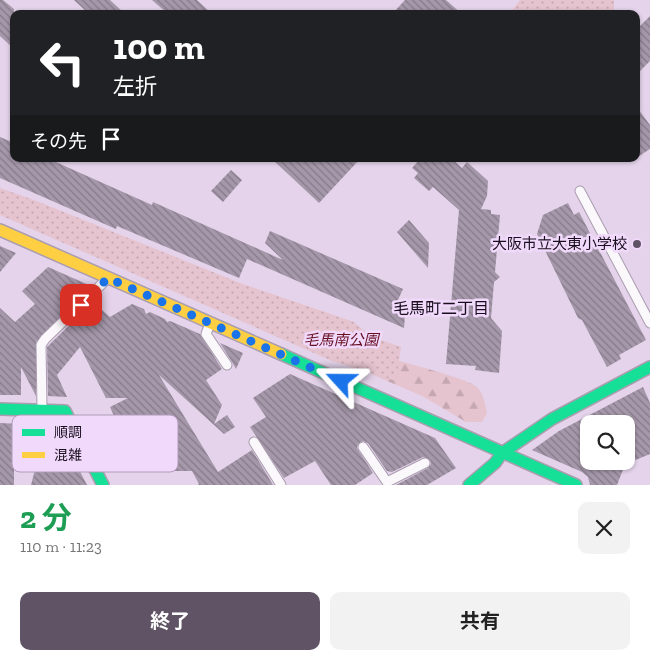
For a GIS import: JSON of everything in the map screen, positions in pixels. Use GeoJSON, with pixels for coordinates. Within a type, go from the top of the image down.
{"type":"FeatureCollection","features":[{"type":"Feature","properties":{"kind":"street"},"geometry":{"type":"LineString","coordinates":[[0,230],[576,485]]}},
{"type":"Feature","properties":{"kind":"street"},"geometry":{"type":"LineString","coordinates":[[469,485],[495,463],[502,453],[552,419],[650,367]]}},
{"type":"Feature","properties":{"kind":"street"},"geometry":{"type":"LineString","coordinates":[[0,409],[65,411],[67,415]]}},
{"type":"Feature","properties":{"kind":"street"},"geometry":{"type":"LineString","coordinates":[[96,472],[103,485]]}},
{"type":"Feature","properties":{"kind":"lane"},"geometry":{"type":"LineString","coordinates":[[580,191],[650,323]]}},
{"type":"Feature","properties":{"kind":"lane"},"geometry":{"type":"LineString","coordinates":[[42,410],[41,345],[108,278]]}},
{"type":"Feature","properties":{"kind":"lane"},"geometry":{"type":"LineString","coordinates":[[210,324],[206,334],[227,364]]}},
{"type":"Feature","properties":{"kind":"lane"},"geometry":{"type":"LineString","coordinates":[[254,442],[281,485]]}},
{"type":"Feature","properties":{"kind":"lane"},"geometry":{"type":"LineString","coordinates":[[363,447],[386,482],[390,483],[425,462]]}},
{"type":"Feature","properties":{"kind":"green space"},"geometry":{"type":"Polygon","coordinates":[[[520,0],[614,0],[614,10],[512,10],[520,0]]]}},
{"type":"Feature","properties":{"kind":"green space","name":"毛馬南公園"},"geometry":{"type":"Polygon","coordinates":[[[0,188],[240,283],[354,322],[370,336],[401,347],[396,381],[332,361],[0,215],[0,188]]]}},
{"type":"Feature","properties":{"kind":"green space"},"geometry":{"type":"Polygon","coordinates":[[[386,357],[450,375],[478,388],[483,397],[487,413],[482,422],[466,422],[422,396],[343,362],[386,357]]]}},
{"type":"Feature","properties":{"kind":"building"},"geometry":{"type":"Polygon","coordinates":[[[0,0],[3,0],[14,9],[10,10],[10,45],[0,36],[0,0]]]}},
{"type":"Feature","properties":{"kind":"building"},"geometry":{"type":"Polygon","coordinates":[[[74,0],[110,0],[121,10],[85,10],[74,0]]]}},
{"type":"Feature","properties":{"kind":"building"},"geometry":{"type":"Polygon","coordinates":[[[152,0],[197,0],[208,10],[163,10],[152,0]]]}},
{"type":"Feature","properties":{"kind":"building"},"geometry":{"type":"Polygon","coordinates":[[[405,0],[446,0],[457,10],[396,10],[405,0]]]}},
{"type":"Feature","properties":{"kind":"building"},"geometry":{"type":"Polygon","coordinates":[[[650,16],[650,61],[640,71],[640,26],[650,16]]]}},
{"type":"Feature","properties":{"kind":"building"},"geometry":{"type":"Polygon","coordinates":[[[640,111],[650,125],[650,149],[640,155],[640,111]]]}},
{"type":"Feature","properties":{"kind":"building"},"geometry":{"type":"Polygon","coordinates":[[[0,137],[10,141],[10,162],[56,162],[152,205],[153,202],[283,260],[265,243],[270,231],[403,289],[397,302],[406,302],[404,328],[247,259],[239,278],[117,226],[116,229],[0,178],[0,137]]]}},
{"type":"Feature","properties":{"kind":"building"},"geometry":{"type":"Polygon","coordinates":[[[275,162],[357,162],[319,203],[275,162]]]}},
{"type":"Feature","properties":{"kind":"building"},"geometry":{"type":"Polygon","coordinates":[[[417,162],[455,162],[462,168],[467,162],[488,181],[487,196],[481,209],[491,210],[491,214],[500,215],[495,272],[500,277],[494,282],[491,318],[502,331],[499,373],[475,370],[476,366],[446,364],[459,210],[433,187],[429,191],[414,178],[418,173],[412,168],[417,162]]]}},
{"type":"Feature","properties":{"kind":"building"},"geometry":{"type":"Polygon","coordinates":[[[231,170],[242,180],[223,202],[211,191],[231,170]]]}},
{"type":"Feature","properties":{"kind":"building"},"geometry":{"type":"Polygon","coordinates":[[[568,203],[574,215],[579,212],[646,340],[619,355],[621,359],[607,367],[582,320],[578,318],[537,234],[543,215],[568,203]]]}},
{"type":"Feature","properties":{"kind":"building"},"geometry":{"type":"Polygon","coordinates":[[[409,220],[429,243],[428,268],[397,232],[409,220]]]}},
{"type":"Feature","properties":{"kind":"building"},"geometry":{"type":"Polygon","coordinates":[[[0,246],[16,253],[0,272],[0,246]]]}},
{"type":"Feature","properties":{"kind":"building"},"geometry":{"type":"Polygon","coordinates":[[[48,267],[91,286],[36,342],[36,396],[21,367],[21,395],[0,395],[0,308],[15,322],[35,304],[22,291],[48,267]]]}},
{"type":"Feature","properties":{"kind":"building"},"geometry":{"type":"Polygon","coordinates":[[[93,302],[110,317],[132,304],[144,309],[146,314],[150,312],[165,319],[167,322],[170,321],[200,334],[222,369],[206,380],[222,405],[214,424],[227,415],[235,427],[224,434],[159,375],[218,472],[252,450],[273,485],[198,485],[192,471],[178,471],[178,415],[114,415],[110,407],[128,398],[106,398],[80,347],[57,375],[67,397],[48,396],[47,347],[93,302]]]}},
{"type":"Feature","properties":{"kind":"building"},"geometry":{"type":"Polygon","coordinates":[[[220,343],[243,353],[236,369],[232,362],[220,343]]]}},
{"type":"Feature","properties":{"kind":"building"},"geometry":{"type":"Polygon","coordinates":[[[290,374],[435,438],[456,468],[427,485],[396,485],[428,468],[431,464],[430,460],[423,457],[392,472],[387,471],[368,443],[363,441],[358,444],[357,448],[373,473],[355,485],[331,485],[315,461],[284,478],[250,427],[266,417],[253,398],[290,374]]]}},
{"type":"Feature","properties":{"kind":"building"},"geometry":{"type":"Polygon","coordinates":[[[643,387],[650,403],[650,454],[635,460],[635,415],[590,415],[643,387]]]}},
{"type":"Feature","properties":{"kind":"building"},"geometry":{"type":"Polygon","coordinates":[[[580,420],[580,470],[623,470],[617,485],[590,485],[588,477],[582,472],[532,450],[559,431],[580,420]]]}},
{"type":"Feature","properties":{"kind":"building"},"geometry":{"type":"Polygon","coordinates":[[[0,423],[12,424],[12,472],[14,472],[14,485],[0,485],[0,423]]]}},
{"type":"Feature","properties":{"kind":"building"},"geometry":{"type":"Polygon","coordinates":[[[34,472],[80,472],[87,485],[31,485],[34,472]]]}},
{"type":"Feature","properties":{"kind":"traffic: fast"},"geometry":{"type":"LineString","coordinates":[[281,354],[576,485]]}},
{"type":"Feature","properties":{"kind":"traffic: fast"},"geometry":{"type":"LineString","coordinates":[[469,485],[495,463],[502,453],[552,419],[650,367]]}},
{"type":"Feature","properties":{"kind":"traffic: fast"},"geometry":{"type":"LineString","coordinates":[[0,409],[65,411],[67,415]]}},
{"type":"Feature","properties":{"kind":"traffic: fast"},"geometry":{"type":"LineString","coordinates":[[96,472],[103,485]]}},
{"type":"Feature","properties":{"kind":"traffic: slow"},"geometry":{"type":"LineString","coordinates":[[0,230],[281,354]]}},
{"type":"Feature","properties":{"kind":"place","name":"大阪市立大東小学校"},"geometry":{"type":"Point","coordinates":[637,244]}},
{"type":"Feature","properties":{"kind":"district","name":"毛馬町二丁目"},"geometry":{"type":"Point","coordinates":[441,308]}},
{"type":"Feature","properties":{"kind":"route"},"geometry":{"type":"LineString","coordinates":[[81,305],[108,278],[341,381]]}}]}
